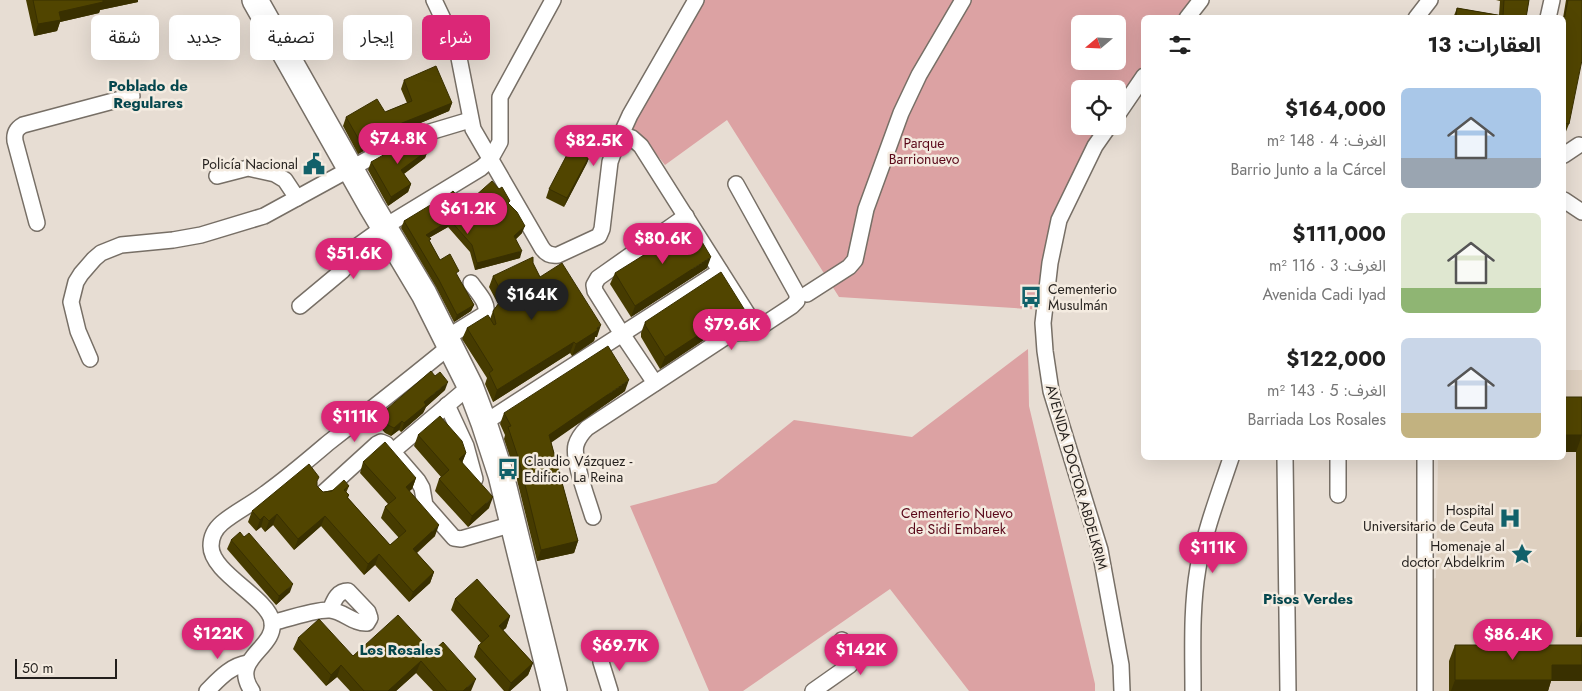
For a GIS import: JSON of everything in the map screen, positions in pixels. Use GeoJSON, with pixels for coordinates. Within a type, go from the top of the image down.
{"type":"FeatureCollection","features":[{"type":"Feature","properties":{"kind":"main road"},"geometry":{"type":"LineString","coordinates":[[255,0],[424,294],[470,386],[501,476],[554,691]]}},
{"type":"Feature","properties":{"kind":"street"},"geometry":{"type":"LineString","coordinates":[[300,306],[342,271],[356,247],[384,227],[481,168],[490,160],[500,142],[500,97],[553,0]]}},
{"type":"Feature","properties":{"kind":"street"},"geometry":{"type":"LineString","coordinates":[[433,1],[453,40],[459,58],[470,120],[490,160],[542,248],[549,254],[558,255],[594,239],[601,232],[610,162],[621,134],[640,96],[696,0]]}},
{"type":"Feature","properties":{"kind":"street"},"geometry":{"type":"LineString","coordinates":[[808,294],[849,267],[855,260],[866,209],[900,113],[919,75],[963,0]]}},
{"type":"Feature","properties":{"kind":"street"},"geometry":{"type":"LineString","coordinates":[[1189,15],[1201,0]]}},
{"type":"Feature","properties":{"kind":"street"},"geometry":{"type":"LineString","coordinates":[[1418,15],[1430,0]]}},
{"type":"Feature","properties":{"kind":"street"},"geometry":{"type":"LineString","coordinates":[[1549,15],[1552,0]]}},
{"type":"Feature","properties":{"kind":"street"},"geometry":{"type":"LineString","coordinates":[[1126,102],[1141,80]]}},
{"type":"Feature","properties":{"kind":"street"},"geometry":{"type":"LineString","coordinates":[[37,223],[15,140],[17,129],[23,125],[132,96]]}},
{"type":"Feature","properties":{"kind":"street"},"geometry":{"type":"LineString","coordinates":[[90,359],[78,331],[71,302],[76,282],[86,266],[106,251],[120,245],[173,240],[223,230],[264,216],[403,140],[470,120]]}},
{"type":"Feature","properties":{"kind":"street"},"geometry":{"type":"LineString","coordinates":[[621,134],[632,138],[641,146],[757,329]]}},
{"type":"Feature","properties":{"kind":"street","name":"AVENIDA DOCTOR ABDELKRIM"},"geometry":{"type":"LineString","coordinates":[[1103,135],[1095,146],[1059,220],[1050,263],[1043,324],[1051,391],[1100,550],[1121,665],[1122,691]]}},
{"type":"Feature","properties":{"kind":"street"},"geometry":{"type":"LineString","coordinates":[[1566,147],[1581,145]]}},
{"type":"Feature","properties":{"kind":"street"},"geometry":{"type":"LineString","coordinates":[[1566,154],[1581,145]]}},
{"type":"Feature","properties":{"kind":"street"},"geometry":{"type":"LineString","coordinates":[[217,176],[240,169],[253,168],[275,174],[285,180],[297,198]]}},
{"type":"Feature","properties":{"kind":"street"},"geometry":{"type":"LineString","coordinates":[[592,517],[576,456],[578,439],[586,428],[730,334],[734,332],[750,332],[757,329],[797,301],[798,297],[736,184]]}},
{"type":"Feature","properties":{"kind":"street"},"geometry":{"type":"LineString","coordinates":[[1566,201],[1582,212]]}},
{"type":"Feature","properties":{"kind":"street"},"geometry":{"type":"LineString","coordinates":[[655,383],[595,290],[595,281],[686,216]]}},
{"type":"Feature","properties":{"kind":"street"},"geometry":{"type":"LineString","coordinates":[[484,423],[720,271]]}},
{"type":"Feature","properties":{"kind":"street"},"geometry":{"type":"LineString","coordinates":[[252,691],[245,676],[248,663],[270,635],[272,623],[267,611],[214,560],[211,540],[217,528],[221,523],[266,493],[448,342],[485,314],[487,311],[486,304],[471,283]]}},
{"type":"Feature","properties":{"kind":"street"},"geometry":{"type":"LineString","coordinates":[[392,452],[470,386]]}},
{"type":"Feature","properties":{"kind":"street"},"geometry":{"type":"LineString","coordinates":[[447,405],[466,446],[475,479]]}},
{"type":"Feature","properties":{"kind":"street"},"geometry":{"type":"LineString","coordinates":[[322,494],[379,443],[384,443],[420,484],[425,505],[451,536],[461,538],[513,524]]}},
{"type":"Feature","properties":{"kind":"street"},"geometry":{"type":"LineString","coordinates":[[1193,691],[1193,611],[1198,567],[1210,522],[1230,460]]}},
{"type":"Feature","properties":{"kind":"street"},"geometry":{"type":"LineString","coordinates":[[1285,460],[1288,691]]}},
{"type":"Feature","properties":{"kind":"street"},"geometry":{"type":"LineString","coordinates":[[1338,460],[1338,495]]}},
{"type":"Feature","properties":{"kind":"street"},"geometry":{"type":"LineString","coordinates":[[1424,460],[1425,691]]}},
{"type":"Feature","properties":{"kind":"street"},"geometry":{"type":"LineString","coordinates":[[272,623],[330,610]]}},
{"type":"Feature","properties":{"kind":"street"},"geometry":{"type":"LineString","coordinates":[[813,691],[850,665],[853,656],[842,640]]}},
{"type":"Feature","properties":{"kind":"street"},"geometry":{"type":"LineString","coordinates":[[601,662],[610,691]]}},
{"type":"Feature","properties":{"kind":"street"},"geometry":{"type":"LineString","coordinates":[[207,691],[227,672],[248,663]]}},
{"type":"Feature","properties":{"kind":"shaded area","name":"Hospital Universitario de Ceuta"},"geometry":{"type":"Polygon","coordinates":[[[1566,370],[1582,370],[1582,691],[1433,691],[1433,579],[1436,578],[1438,460],[1566,460],[1566,370]]]}},
{"type":"Feature","properties":{"kind":"green space","name":"Parque Barrionuevo"},"geometry":{"type":"Polygon","coordinates":[[[698,0],[1201,0],[1190,15],[1141,15],[1141,79],[1126,99],[1126,80],[1071,80],[1071,135],[1100,135],[1079,168],[1044,310],[839,297],[727,120],[665,165],[649,145],[624,136],[698,0]]]}},
{"type":"Feature","properties":{"kind":"green space","name":"Cementerio Nuevo de Sidi Embarek"},"geometry":{"type":"Polygon","coordinates":[[[1028,349],[1029,406],[1095,684],[1095,691],[969,691],[890,589],[743,691],[709,691],[630,506],[716,483],[794,420],[912,437],[1028,349]]]}},
{"type":"Feature","properties":{"kind":"building"},"geometry":{"type":"Polygon","coordinates":[[[33,0],[103,0],[103,2],[59,12],[61,20],[38,24],[33,0]]]}},
{"type":"Feature","properties":{"kind":"building"},"geometry":{"type":"Polygon","coordinates":[[[1504,0],[1529,0],[1526,15],[1503,15],[1504,0]]]}},
{"type":"Feature","properties":{"kind":"building"},"geometry":{"type":"Polygon","coordinates":[[[1568,0],[1582,0],[1582,60],[1569,124],[1566,123],[1565,15],[1568,0]]]}},
{"type":"Feature","properties":{"kind":"building"},"geometry":{"type":"Polygon","coordinates":[[[1457,8],[1497,15],[1456,15],[1457,8]]]}},
{"type":"Feature","properties":{"kind":"building"},"geometry":{"type":"Polygon","coordinates":[[[436,66],[452,103],[402,123],[362,145],[346,117],[377,99],[385,112],[412,101],[404,80],[436,66]]]}},
{"type":"Feature","properties":{"kind":"building"},"geometry":{"type":"Polygon","coordinates":[[[419,137],[428,150],[401,170],[411,184],[391,197],[371,162],[419,137]]]}},
{"type":"Feature","properties":{"kind":"building"},"geometry":{"type":"Polygon","coordinates":[[[572,145],[590,155],[567,198],[549,189],[572,145]]]}},
{"type":"Feature","properties":{"kind":"building"},"geometry":{"type":"Polygon","coordinates":[[[492,181],[499,189],[502,187],[510,201],[508,203],[517,212],[525,226],[514,236],[522,251],[477,263],[472,245],[450,220],[426,235],[431,239],[429,240],[440,260],[450,254],[459,271],[456,273],[474,305],[457,315],[439,280],[404,221],[432,204],[434,207],[453,191],[465,205],[492,181]]]}},
{"type":"Feature","properties":{"kind":"building"},"geometry":{"type":"Polygon","coordinates":[[[692,225],[711,257],[635,306],[615,273],[692,225]]]}},
{"type":"Feature","properties":{"kind":"building"},"geometry":{"type":"Polygon","coordinates":[[[533,257],[533,263],[540,277],[562,263],[601,325],[597,328],[598,330],[576,344],[574,342],[497,390],[489,373],[493,370],[467,328],[488,315],[494,325],[496,324],[493,311],[505,299],[493,276],[533,257]]]}},
{"type":"Feature","properties":{"kind":"building"},"geometry":{"type":"Polygon","coordinates":[[[721,272],[746,312],[729,315],[665,357],[645,322],[721,272]]]}},
{"type":"Feature","properties":{"kind":"building"},"geometry":{"type":"Polygon","coordinates":[[[608,346],[629,380],[549,435],[578,541],[541,550],[519,460],[508,427],[511,426],[504,413],[608,346]]]}},
{"type":"Feature","properties":{"kind":"building"},"geometry":{"type":"Polygon","coordinates":[[[431,371],[435,376],[440,372],[448,382],[424,402],[426,405],[404,423],[402,421],[394,428],[388,425],[380,415],[431,371]]]}},
{"type":"Feature","properties":{"kind":"building"},"geometry":{"type":"Polygon","coordinates":[[[1566,397],[1582,397],[1582,435],[1566,435],[1566,397]]]}},
{"type":"Feature","properties":{"kind":"building"},"geometry":{"type":"Polygon","coordinates":[[[440,416],[462,441],[466,453],[459,459],[493,497],[472,516],[439,479],[449,470],[418,435],[440,416]]]}},
{"type":"Feature","properties":{"kind":"building"},"geometry":{"type":"Polygon","coordinates":[[[385,442],[416,478],[406,487],[439,525],[413,549],[434,572],[413,592],[379,554],[368,564],[325,516],[298,539],[277,514],[269,521],[264,516],[260,520],[252,511],[309,464],[319,477],[317,486],[323,492],[332,491],[344,480],[349,486],[344,490],[349,495],[347,497],[390,545],[406,531],[385,507],[396,498],[363,462],[385,442]]]}},
{"type":"Feature","properties":{"kind":"building"},"geometry":{"type":"Polygon","coordinates":[[[240,532],[244,537],[249,533],[293,584],[279,596],[231,540],[240,532]]]}},
{"type":"Feature","properties":{"kind":"building"},"geometry":{"type":"Polygon","coordinates":[[[477,579],[510,616],[499,626],[533,663],[511,683],[478,646],[489,636],[455,599],[477,579]]]}},
{"type":"Feature","properties":{"kind":"building"},"geometry":{"type":"Polygon","coordinates":[[[398,615],[432,652],[443,642],[476,679],[463,691],[447,691],[421,661],[388,691],[364,691],[341,665],[331,675],[298,638],[319,619],[353,656],[398,615]]]}},
{"type":"Feature","properties":{"kind":"building"},"geometry":{"type":"Polygon","coordinates":[[[1455,645],[1582,645],[1582,665],[1552,665],[1552,680],[1455,680],[1455,645]]]}},
{"type":"Feature","properties":{"kind":"place","name":"Policía Nacional"},"geometry":{"type":"Point","coordinates":[314,164]}},
{"type":"Feature","properties":{"kind":"place","name":"Cementerio Musulmán"},"geometry":{"type":"Point","coordinates":[1031,297]}},
{"type":"Feature","properties":{"kind":"place","name":"Claudio Vázquez - Edificio La Reina"},"geometry":{"type":"Point","coordinates":[508,469]}},
{"type":"Feature","properties":{"kind":"place","name":"Hospital Universitario de Ceuta"},"geometry":{"type":"Point","coordinates":[1510,518]}},
{"type":"Feature","properties":{"kind":"place","name":"Homenaje al doctor Abdelkrim"},"geometry":{"type":"Point","coordinates":[1522,554]}},
{"type":"Feature","properties":{"kind":"district","name":"Poblado de Regulares"},"geometry":{"type":"Point","coordinates":[148,94]}},
{"type":"Feature","properties":{"kind":"district","name":"Pisos Verdes"},"geometry":{"type":"Point","coordinates":[1308,599]}},
{"type":"Feature","properties":{"kind":"district","name":"Los Rosales"},"geometry":{"type":"Point","coordinates":[400,650]}}]}
